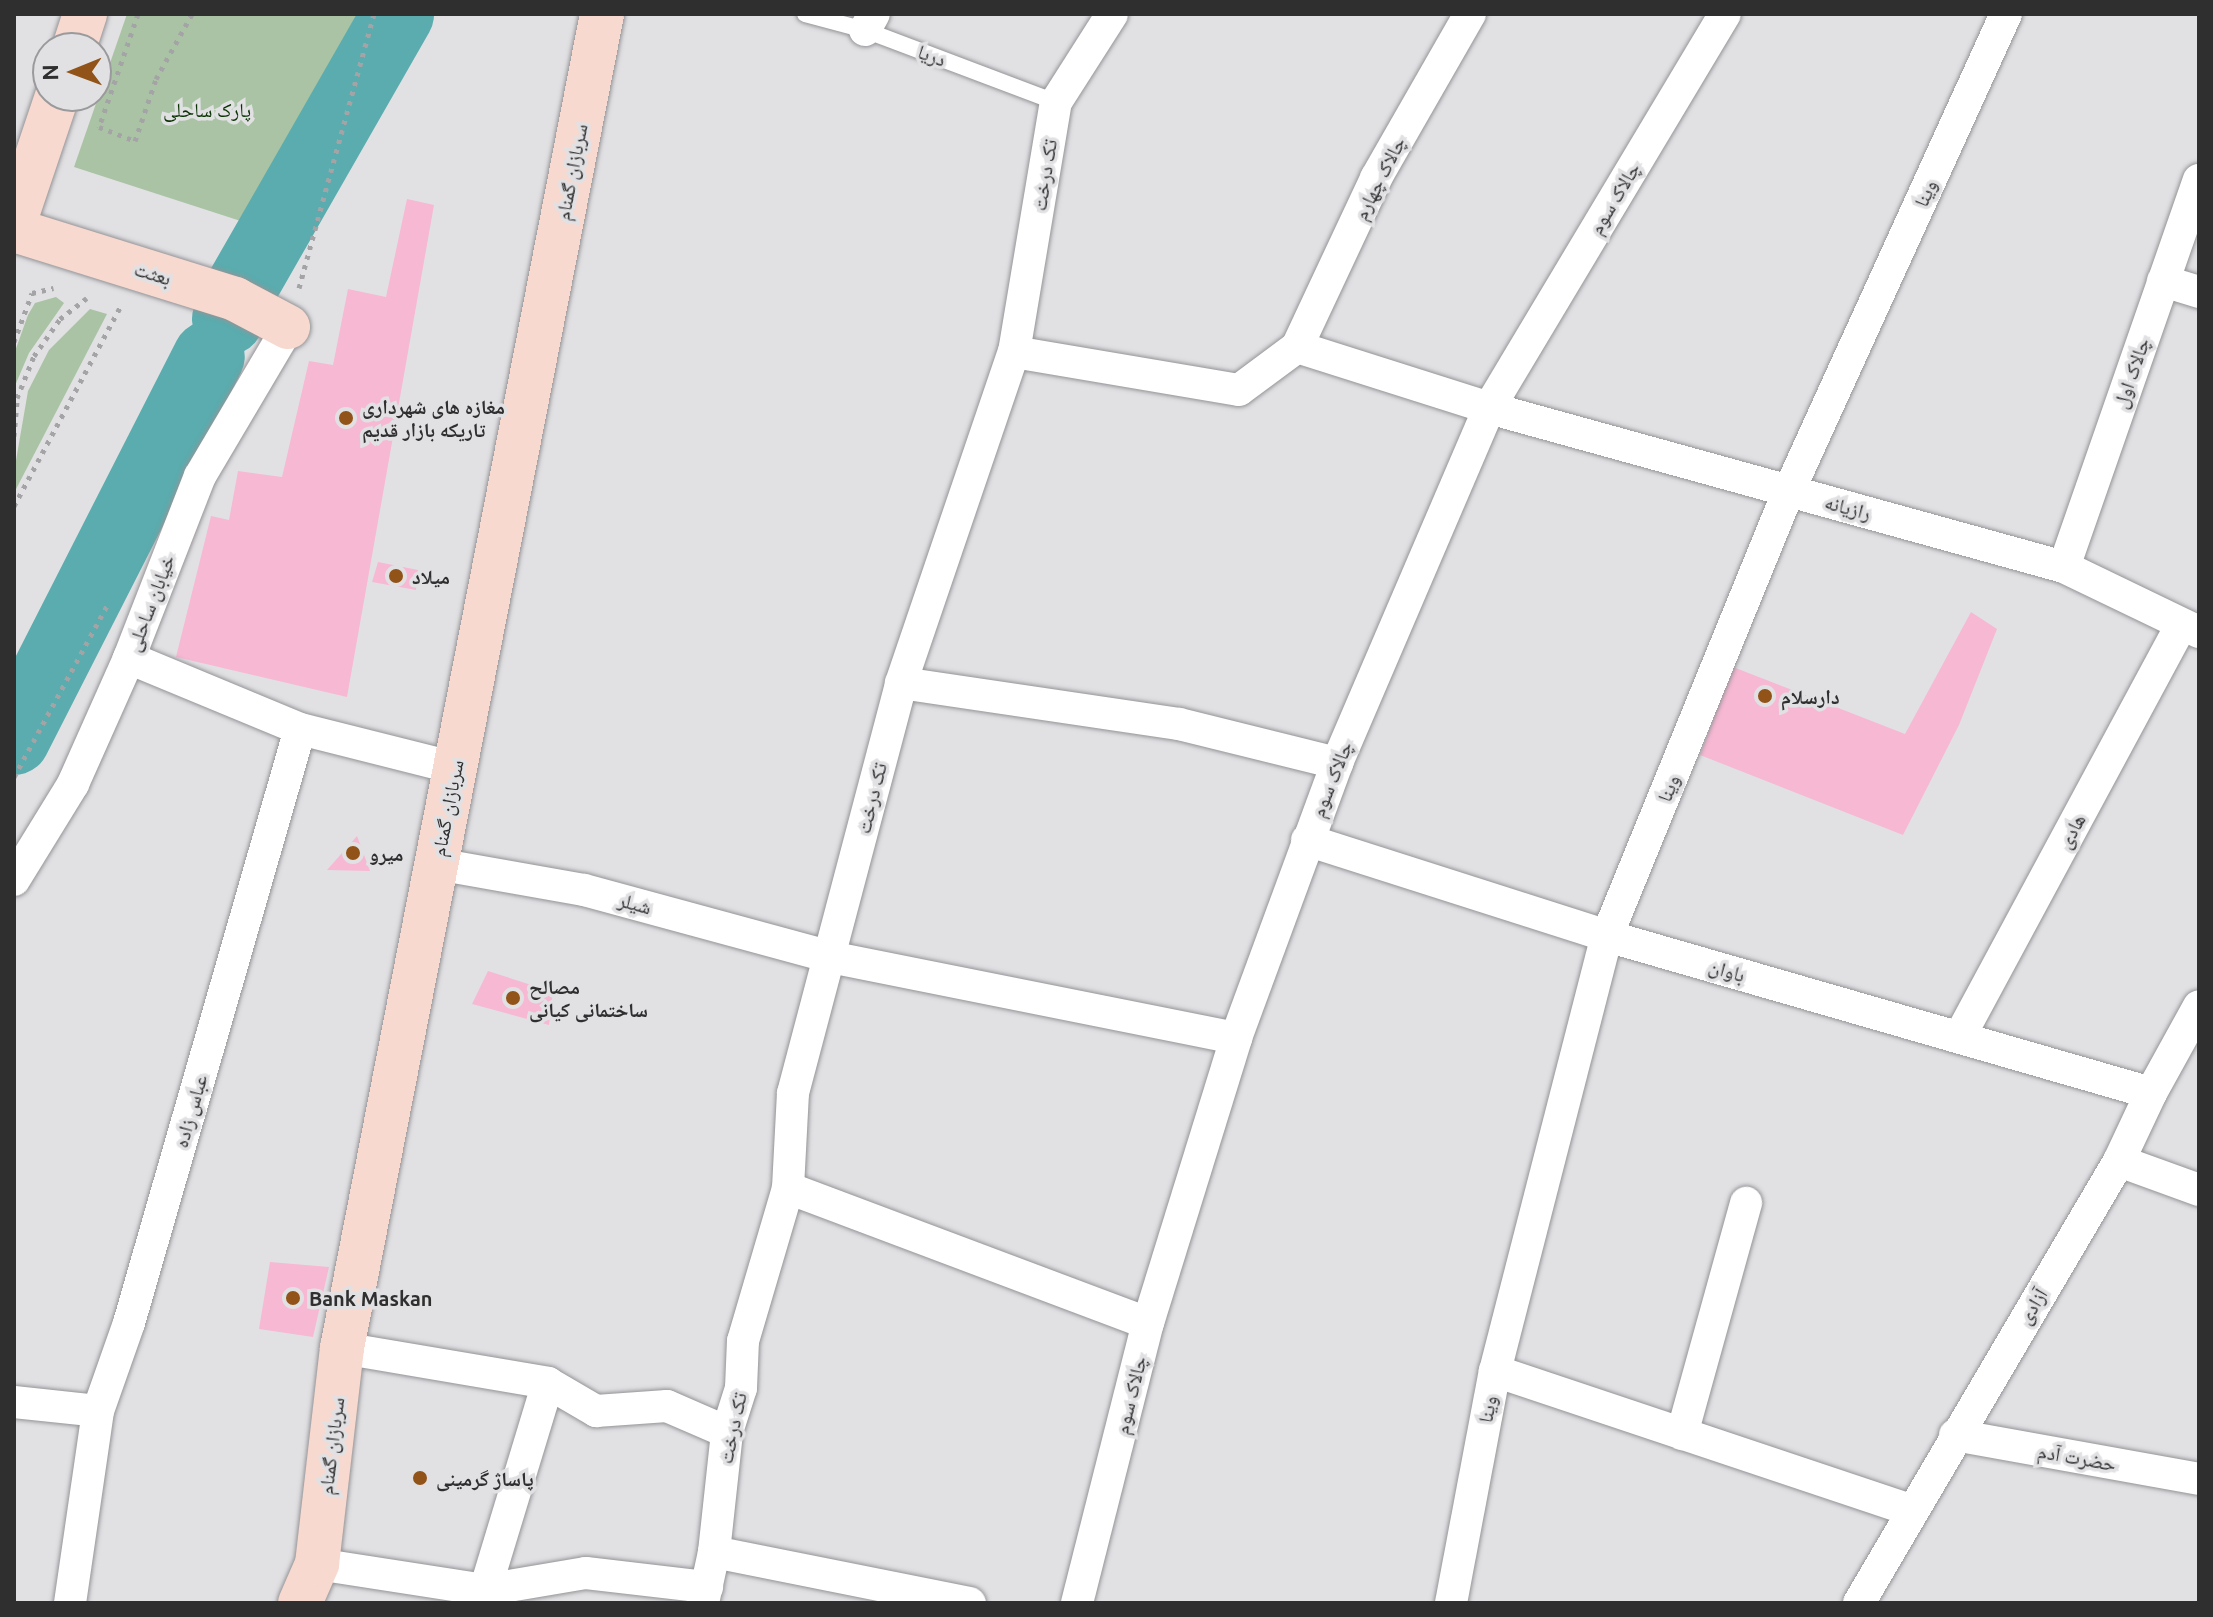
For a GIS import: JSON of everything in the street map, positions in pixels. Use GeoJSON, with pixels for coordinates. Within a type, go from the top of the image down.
{"type":"FeatureCollection","features":[{"type":"Feature","properties":{"kind":"street","name":"سربازان گمنام"},"geometry":{"type":"LineString","coordinates":[[308,1584],[342,1348],[602,14]]}},
{"type":"Feature","properties":{"kind":"street","name":"تک درخت"},"geometry":{"type":"LineString","coordinates":[[705,1595],[714,1552],[727,1432],[741,1388],[743,1341],[788,1188],[793,1093],[901,683],[1014,352],[1056,102],[1112,14]]}},
{"type":"Feature","properties":{"kind":"street","name":"چالاک چهارم"},"geometry":{"type":"LineString","coordinates":[[1297,347],[1376,178],[1470,14]]}},
{"type":"Feature","properties":{"kind":"street","name":"چالاک سوم"},"geometry":{"type":"LineString","coordinates":[[1077,1603],[1148,1323],[1236,1038],[1337,763],[1489,408],[1725,14]]}},
{"type":"Feature","properties":{"kind":"street","name":"وینا"},"geometry":{"type":"LineString","coordinates":[[1451,1603],[1495,1371],[1607,936],[1789,491],[2006,14]]}},
{"type":"Feature","properties":{"kind":"street"},"geometry":{"type":"LineString","coordinates":[[14,227],[52,112]]}},
{"type":"Feature","properties":{"kind":"street","name":"چالاک اول"},"geometry":{"type":"LineString","coordinates":[[2064,567],[2199,180]]}},
{"type":"Feature","properties":{"kind":"street","name":"بعثت"},"geometry":{"type":"LineString","coordinates":[[14,227],[235,299],[288,327]]}},
{"type":"Feature","properties":{"kind":"street"},"geometry":{"type":"LineString","coordinates":[[2163,281],[2199,292]]}},
{"type":"Feature","properties":{"kind":"street","name":"خیابان ساحلی"},"geometry":{"type":"LineString","coordinates":[[14,880],[73,784],[129,658],[200,476],[288,327]]}},
{"type":"Feature","properties":{"kind":"street"},"geometry":{"type":"LineString","coordinates":[[1014,352],[1239,390],[1297,347]]}},
{"type":"Feature","properties":{"kind":"street","name":"رازیانه"},"geometry":{"type":"LineString","coordinates":[[1297,347],[1489,408],[2064,567],[2190,628]]}},
{"type":"Feature","properties":{"kind":"street","name":"هادی"},"geometry":{"type":"LineString","coordinates":[[1960,1036],[2190,628]]}},
{"type":"Feature","properties":{"kind":"street"},"geometry":{"type":"LineString","coordinates":[[129,658],[300,729],[455,768]]}},
{"type":"Feature","properties":{"kind":"street"},"geometry":{"type":"LineString","coordinates":[[901,683],[1179,724],[1337,763]]}},
{"type":"Feature","properties":{"kind":"street","name":"عباس زاده"},"geometry":{"type":"LineString","coordinates":[[70,1603],[98,1411],[129,1323],[300,729]]}},
{"type":"Feature","properties":{"kind":"street","name":"باوان"},"geometry":{"type":"LineString","coordinates":[[1307,840],[1607,936],[2151,1093]]}},
{"type":"Feature","properties":{"kind":"street","name":"شیلر"},"geometry":{"type":"LineString","coordinates":[[437,864],[584,890],[830,957],[1236,1038]]}},
{"type":"Feature","properties":{"kind":"street","name":"آزادی"},"geometry":{"type":"LineString","coordinates":[[1859,1603],[1955,1435],[2119,1161],[2151,1093],[2199,1006]]}},
{"type":"Feature","properties":{"kind":"street"},"geometry":{"type":"LineString","coordinates":[[2119,1161],[2199,1190]]}},
{"type":"Feature","properties":{"kind":"street"},"geometry":{"type":"LineString","coordinates":[[788,1188],[1148,1323]]}},
{"type":"Feature","properties":{"kind":"street"},"geometry":{"type":"LineString","coordinates":[[1682,1434],[1746,1203]]}},
{"type":"Feature","properties":{"kind":"street"},"geometry":{"type":"LineString","coordinates":[[342,1348],[548,1383],[596,1411],[667,1406],[727,1432]]}},
{"type":"Feature","properties":{"kind":"street"},"geometry":{"type":"LineString","coordinates":[[1495,1371],[1911,1510]]}},
{"type":"Feature","properties":{"kind":"street"},"geometry":{"type":"LineString","coordinates":[[485,1590],[548,1383]]}},
{"type":"Feature","properties":{"kind":"street"},"geometry":{"type":"LineString","coordinates":[[14,1402],[98,1411]]}},
{"type":"Feature","properties":{"kind":"street","name":"حضرت آدم"},"geometry":{"type":"LineString","coordinates":[[1955,1435],[2199,1479]]}},
{"type":"Feature","properties":{"kind":"street"},"geometry":{"type":"LineString","coordinates":[[714,1552],[970,1603]]}},
{"type":"Feature","properties":{"kind":"street"},"geometry":{"type":"LineString","coordinates":[[308,1584],[485,1590],[586,1573],[705,1595]]}},
{"type":"Feature","properties":{"kind":"lane","name":"دریا"},"geometry":{"type":"LineString","coordinates":[[805,14],[869,22],[1056,102]]}},
{"type":"Feature","properties":{"kind":"path"},"geometry":{"type":"LineString","coordinates":[[138,14],[99,127],[135,141],[156,79],[192,14]]}},
{"type":"Feature","properties":{"kind":"path"},"geometry":{"type":"LineString","coordinates":[[288,327],[374,14]]}},
{"type":"Feature","properties":{"kind":"path"},"geometry":{"type":"LineString","coordinates":[[14,342],[32,293],[59,287]]}},
{"type":"Feature","properties":{"kind":"path"},"geometry":{"type":"LineString","coordinates":[[80,293],[101,298]]}},
{"type":"Feature","properties":{"kind":"path"},"geometry":{"type":"LineString","coordinates":[[14,436],[17,398],[34,356],[60,319],[90,295]]}},
{"type":"Feature","properties":{"kind":"path"},"geometry":{"type":"LineString","coordinates":[[112,301],[136,309]]}},
{"type":"Feature","properties":{"kind":"path"},"geometry":{"type":"LineString","coordinates":[[14,506],[122,304]]}},
{"type":"Feature","properties":{"kind":"path"},"geometry":{"type":"LineString","coordinates":[[14,777],[112,597]]}},
{"type":"Feature","properties":{"kind":"green space","name":"پارک ساحلی"},"geometry":{"type":"Polygon","coordinates":[[[127,14],[374,14],[253,225],[74,167],[93,112],[112,112],[112,57],[127,14]]]}},
{"type":"Feature","properties":{"kind":"green space"},"geometry":{"type":"Polygon","coordinates":[[[56,297],[64,303],[29,353],[14,388],[14,354],[28,315],[35,303],[56,297]]]}},
{"type":"Feature","properties":{"kind":"green space"},"geometry":{"type":"Polygon","coordinates":[[[90,309],[107,314],[14,493],[14,472],[28,391],[49,350],[90,309]]]}},
{"type":"Feature","properties":{"kind":"building","name":"مغازه های شهرداری تاریکه بازار قدیم"},"geometry":{"type":"Polygon","coordinates":[[[407,199],[434,205],[347,697],[176,657],[211,516],[229,520],[238,471],[282,477],[309,361],[333,365],[348,289],[386,297],[407,199]]]}},
{"type":"Feature","properties":{"kind":"building","name":"میلاد"},"geometry":{"type":"Polygon","coordinates":[[[378,562],[418,570],[416,590],[372,582],[378,562]]]}},
{"type":"Feature","properties":{"kind":"building","name":"دارسلام"},"geometry":{"type":"Polygon","coordinates":[[[1971,612],[1997,629],[1959,725],[1903,835],[1700,755],[1733,667],[1905,734],[1971,612]]]}},
{"type":"Feature","properties":{"kind":"building","name":"میرو"},"geometry":{"type":"Polygon","coordinates":[[[357,836],[370,871],[327,870],[357,836]]]}},
{"type":"Feature","properties":{"kind":"building","name":"مصالح ساختمانی کیانی"},"geometry":{"type":"Polygon","coordinates":[[[488,971],[553,992],[549,1025],[472,1004],[488,971]]]}},
{"type":"Feature","properties":{"kind":"building","name":"Bank Maskan"},"geometry":{"type":"Polygon","coordinates":[[[270,1262],[329,1267],[313,1337],[259,1329],[270,1262]]]}},
{"type":"Feature","properties":{"kind":"waterway"},"geometry":{"type":"LineString","coordinates":[[228,319],[235,299],[398,14]]}},
{"type":"Feature","properties":{"kind":"waterway"},"geometry":{"type":"LineString","coordinates":[[14,739],[209,357]]}},
{"type":"Feature","properties":{"kind":"place","name":"مغازه های شهرداری تاریکه بازار قدیم"},"geometry":{"type":"Point","coordinates":[346,418]}},
{"type":"Feature","properties":{"kind":"place","name":"میلاد"},"geometry":{"type":"Point","coordinates":[396,576]}},
{"type":"Feature","properties":{"kind":"place","name":"دارسلام"},"geometry":{"type":"Point","coordinates":[1765,696]}},
{"type":"Feature","properties":{"kind":"place","name":"میرو"},"geometry":{"type":"Point","coordinates":[353,853]}},
{"type":"Feature","properties":{"kind":"place","name":"مصالح ساختمانی کیانی"},"geometry":{"type":"Point","coordinates":[513,998]}},
{"type":"Feature","properties":{"kind":"place","name":"Bank Maskan"},"geometry":{"type":"Point","coordinates":[293,1298]}},
{"type":"Feature","properties":{"kind":"place","name":"پاساژ گرمینی"},"geometry":{"type":"Point","coordinates":[420,1478]}}]}
